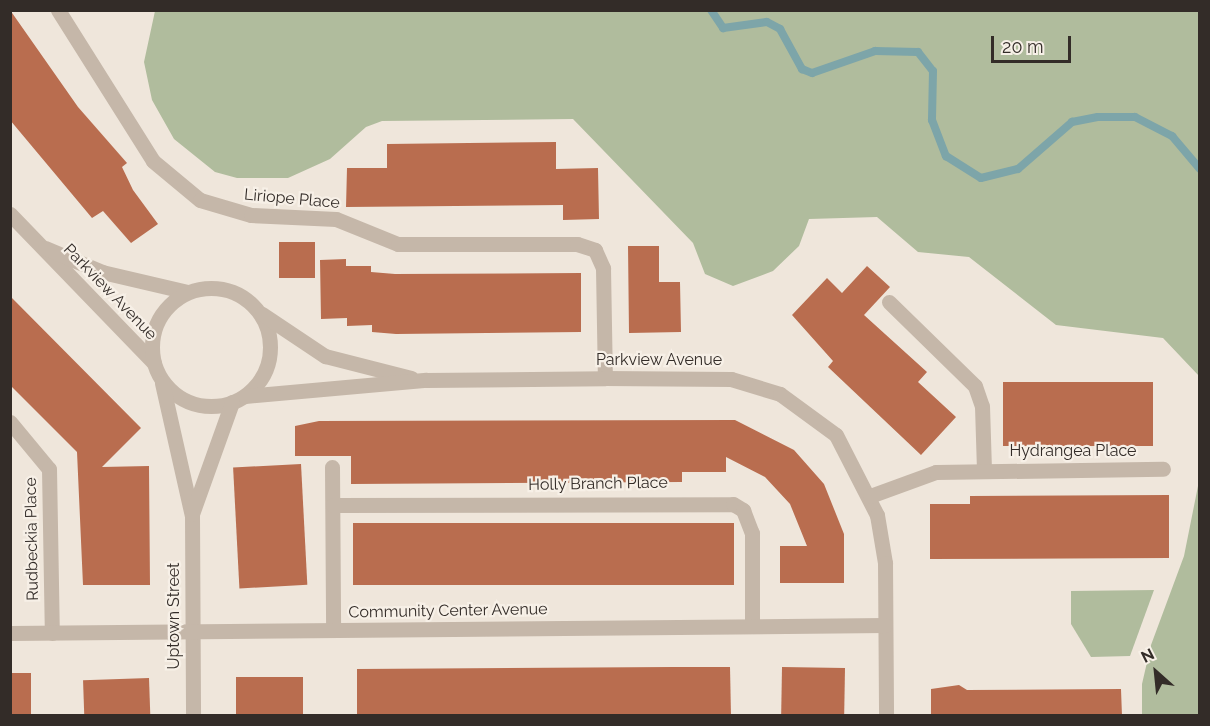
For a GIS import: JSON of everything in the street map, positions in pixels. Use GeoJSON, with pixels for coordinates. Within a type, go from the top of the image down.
{"type":"FeatureCollection","features":[{"type":"Feature","properties":{"kind":"street","name":"Liriope Place"},"geometry":{"type":"LineString","coordinates":[[58,10],[153,161],[175,184],[207,204],[251,215],[336,219],[398,244],[577,244],[596,250],[603,267],[606,378]]}},
{"type":"Feature","properties":{"kind":"street","name":"Parkview Avenue"},"geometry":{"type":"LineString","coordinates":[[10,214],[153,363]]}},
{"type":"Feature","properties":{"kind":"street","name":"Parkview Avenue"},"geometry":{"type":"LineString","coordinates":[[40,246],[102,272],[188,292]]}},
{"type":"Feature","properties":{"kind":"street"},"geometry":{"type":"LineString","coordinates":[[219,288],[248,300],[259,311],[271,341],[270,357],[239,399],[200,405],[184,400],[160,378],[153,363],[154,329],[173,301],[188,292],[219,288]]}},
{"type":"Feature","properties":{"kind":"street"},"geometry":{"type":"LineString","coordinates":[[889,302],[975,386],[982,406],[984,470]]}},
{"type":"Feature","properties":{"kind":"street","name":"Parkview Avenue"},"geometry":{"type":"LineString","coordinates":[[259,311],[325,356],[426,380]]}},
{"type":"Feature","properties":{"kind":"street","name":"Uptown Street"},"geometry":{"type":"LineString","coordinates":[[160,378],[192,516],[193,716]]}},
{"type":"Feature","properties":{"kind":"street","name":"Parkview Avenue"},"geometry":{"type":"LineString","coordinates":[[239,399],[426,380],[606,378],[731,379],[780,394],[836,435],[870,496],[884,554],[886,716]]}},
{"type":"Feature","properties":{"kind":"street","name":"Uptown Street"},"geometry":{"type":"LineString","coordinates":[[192,516],[239,399]]}},
{"type":"Feature","properties":{"kind":"street","name":"Rudbeckia Place"},"geometry":{"type":"LineString","coordinates":[[10,422],[49,469],[52,633]]}},
{"type":"Feature","properties":{"kind":"street"},"geometry":{"type":"LineString","coordinates":[[332,467],[333,630]]}},
{"type":"Feature","properties":{"kind":"street","name":"Hydrangea Place"},"geometry":{"type":"LineString","coordinates":[[870,496],[918,476],[984,470],[1163,469]]}},
{"type":"Feature","properties":{"kind":"street","name":"Holly Branch Place"},"geometry":{"type":"LineString","coordinates":[[333,505],[733,504],[743,510],[752,533],[752,626]]}},
{"type":"Feature","properties":{"kind":"street","name":"Community Center Avenue"},"geometry":{"type":"LineString","coordinates":[[10,633],[885,625]]}},
{"type":"Feature","properties":{"kind":"green space"},"geometry":{"type":"Polygon","coordinates":[[[155,11],[1199,11],[1199,376],[1163,338],[1056,325],[969,257],[918,252],[877,217],[809,219],[799,246],[773,271],[733,286],[705,274],[693,243],[573,119],[382,121],[366,127],[330,159],[288,178],[237,178],[215,172],[174,139],[152,100],[144,62],[155,11]]]}},
{"type":"Feature","properties":{"kind":"green space"},"geometry":{"type":"Polygon","coordinates":[[[1199,481],[1199,715],[1142,715],[1142,684],[1151,645],[1184,556],[1199,481]]]}},
{"type":"Feature","properties":{"kind":"green space"},"geometry":{"type":"Polygon","coordinates":[[[1154,590],[1130,656],[1091,657],[1071,624],[1071,591],[1154,590]]]}},
{"type":"Feature","properties":{"kind":"building"},"geometry":{"type":"Polygon","coordinates":[[[10,10],[78,107],[127,163],[122,167],[133,190],[158,224],[131,243],[103,211],[92,218],[10,120],[10,10]]]}},
{"type":"Feature","properties":{"kind":"building"},"geometry":{"type":"Polygon","coordinates":[[[556,142],[556,169],[598,168],[599,219],[563,220],[563,205],[346,207],[347,168],[387,168],[387,144],[556,142]]]}},
{"type":"Feature","properties":{"kind":"building"},"geometry":{"type":"Polygon","coordinates":[[[279,242],[315,242],[315,278],[279,278],[279,242]]]}},
{"type":"Feature","properties":{"kind":"building"},"geometry":{"type":"Polygon","coordinates":[[[628,246],[659,246],[659,282],[680,282],[681,332],[629,333],[628,246]]]}},
{"type":"Feature","properties":{"kind":"building"},"geometry":{"type":"Polygon","coordinates":[[[346,259],[346,266],[371,266],[371,272],[395,274],[581,273],[581,332],[396,334],[372,332],[372,325],[347,326],[347,318],[321,319],[320,260],[346,259]]]}},
{"type":"Feature","properties":{"kind":"building"},"geometry":{"type":"Polygon","coordinates":[[[867,266],[890,287],[864,315],[927,372],[918,382],[956,417],[921,455],[828,367],[833,361],[792,315],[827,278],[842,293],[867,266]]]}},
{"type":"Feature","properties":{"kind":"building"},"geometry":{"type":"Polygon","coordinates":[[[10,296],[141,428],[102,467],[149,466],[150,585],[83,585],[77,452],[10,385],[10,296]]]}},
{"type":"Feature","properties":{"kind":"building"},"geometry":{"type":"Polygon","coordinates":[[[1003,382],[1153,382],[1153,446],[1003,446],[1003,382]]]}},
{"type":"Feature","properties":{"kind":"building"},"geometry":{"type":"Polygon","coordinates":[[[735,420],[794,450],[824,484],[844,534],[844,583],[780,583],[780,546],[807,546],[790,504],[765,477],[726,457],[726,472],[682,472],[682,482],[351,484],[351,456],[295,456],[295,426],[319,421],[735,420]]]}},
{"type":"Feature","properties":{"kind":"building"},"geometry":{"type":"Polygon","coordinates":[[[301,464],[307,585],[239,588],[233,468],[301,464]]]}},
{"type":"Feature","properties":{"kind":"building"},"geometry":{"type":"Polygon","coordinates":[[[1169,495],[1169,558],[930,559],[930,504],[970,504],[970,496],[1169,495]]]}},
{"type":"Feature","properties":{"kind":"building"},"geometry":{"type":"Polygon","coordinates":[[[353,523],[734,523],[734,585],[353,585],[353,523]]]}},
{"type":"Feature","properties":{"kind":"building"},"geometry":{"type":"Polygon","coordinates":[[[730,667],[731,716],[357,716],[357,669],[730,667]]]}},
{"type":"Feature","properties":{"kind":"building"},"geometry":{"type":"Polygon","coordinates":[[[782,667],[845,668],[844,716],[781,715],[782,667]]]}},
{"type":"Feature","properties":{"kind":"building"},"geometry":{"type":"Polygon","coordinates":[[[10,673],[31,673],[31,716],[10,716],[10,673]]]}},
{"type":"Feature","properties":{"kind":"building"},"geometry":{"type":"Polygon","coordinates":[[[236,677],[303,677],[303,716],[236,716],[236,677]]]}},
{"type":"Feature","properties":{"kind":"building"},"geometry":{"type":"Polygon","coordinates":[[[149,678],[150,716],[84,716],[83,680],[149,678]]]}},
{"type":"Feature","properties":{"kind":"building"},"geometry":{"type":"Polygon","coordinates":[[[959,685],[967,690],[1121,689],[1122,716],[931,716],[931,689],[959,685]]]}},
{"type":"Feature","properties":{"kind":"waterway"},"geometry":{"type":"LineString","coordinates":[[711,10],[723,28],[767,22],[780,29],[802,69],[812,73],[875,51],[918,52],[933,71],[932,120],[946,156],[981,178],[1018,169],[1072,122],[1098,117],[1135,117],[1172,136],[1200,169]]}}]}
